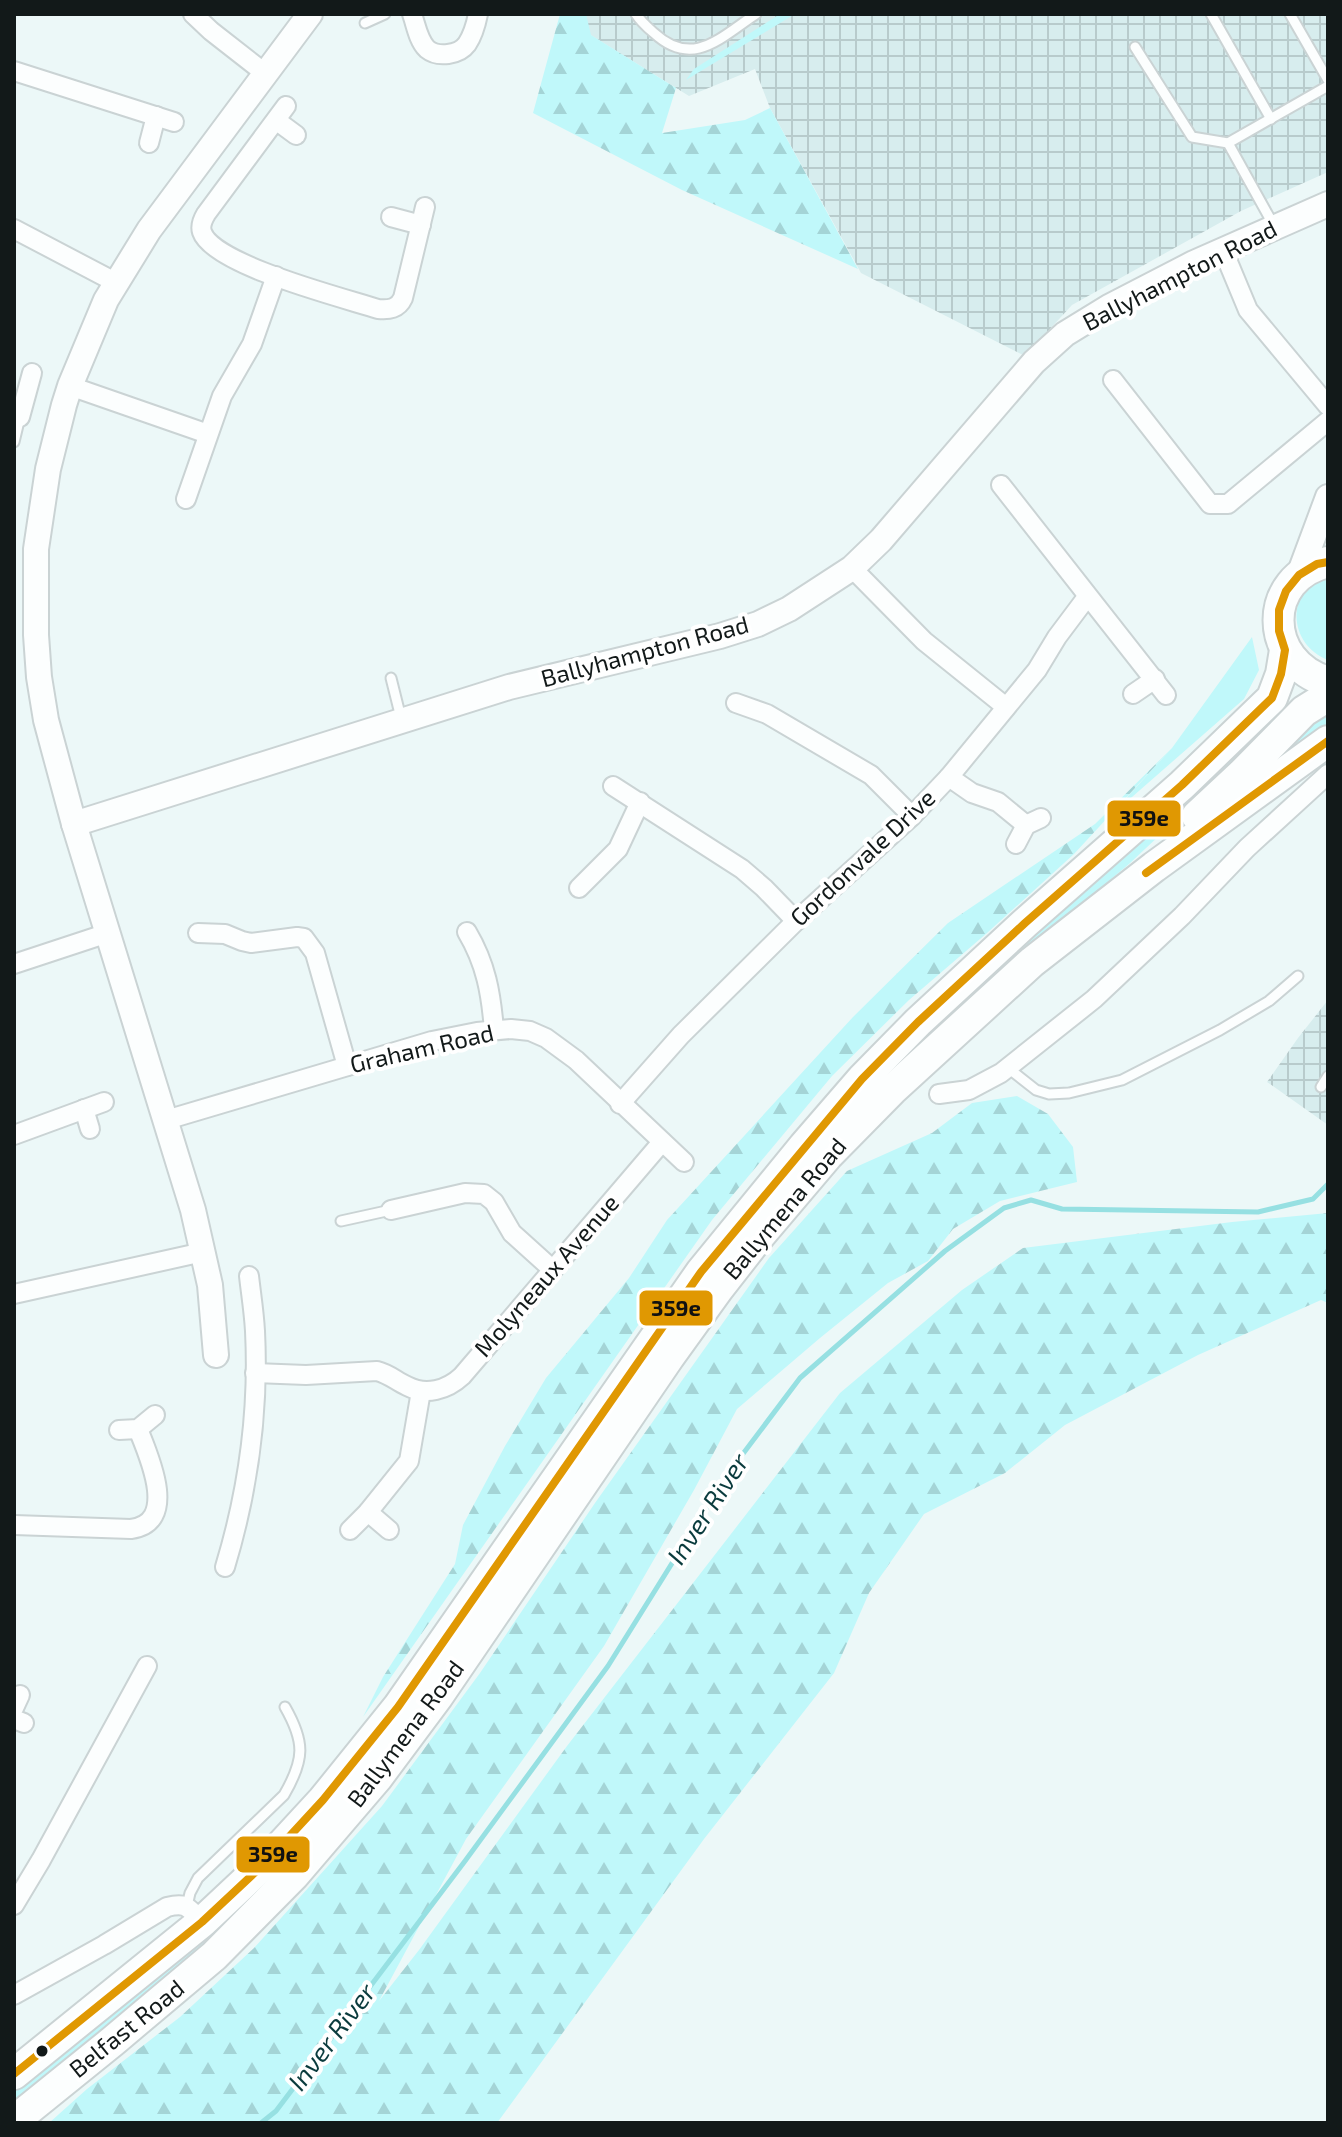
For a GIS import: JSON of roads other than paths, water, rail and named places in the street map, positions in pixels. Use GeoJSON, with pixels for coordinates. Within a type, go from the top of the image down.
{"type":"FeatureCollection","features":[{"type":"Feature","properties":{"kind":"highway"},"geometry":{"type":"LineString","coordinates":[[1328,562],[1317,564],[1299,575],[1286,591],[1279,610],[1279,631],[1285,650],[1297,666],[1313,678],[1328,682]]}},
{"type":"Feature","properties":{"kind":"highway","name":"Ballymena Road"},"geometry":{"type":"LineString","coordinates":[[194,1914],[265,1863],[323,1800],[398,1707],[701,1272],[804,1146],[862,1079],[918,1022],[1182,785],[1272,698],[1281,674],[1285,650]]}},
{"type":"Feature","properties":{"kind":"highway"},"geometry":{"type":"LineString","coordinates":[[1032,962],[1176,836],[1304,711],[1328,696]]}},
{"type":"Feature","properties":{"kind":"highway","name":"Ballymena Road"},"geometry":{"type":"LineString","coordinates":[[237,1934],[294,1875],[385,1766],[438,1696],[669,1357],[761,1234],[828,1155],[892,1090],[1032,962],[1154,867],[1328,742]]}},
{"type":"Feature","properties":{"kind":"highway","name":"Belfast Road"},"geometry":{"type":"LineString","coordinates":[[14,2074],[194,1914]]}},
{"type":"Feature","properties":{"kind":"highway","name":"Belfast Road"},"geometry":{"type":"LineString","coordinates":[[14,2121],[136,2023],[237,1934]]}},
{"type":"Feature","properties":{"kind":"street"},"geometry":{"type":"LineString","coordinates":[[193,14],[266,74]]}},
{"type":"Feature","properties":{"kind":"street"},"geometry":{"type":"LineString","coordinates":[[216,1355],[212,1299],[203,1252],[49,734],[39,677],[35,592],[25,548],[70,386],[115,282],[167,206],[310,14]]}},
{"type":"Feature","properties":{"kind":"street"},"geometry":{"type":"LineString","coordinates":[[412,14],[418,35],[427,48],[445,54],[458,51],[467,44],[478,14]]}},
{"type":"Feature","properties":{"kind":"street"},"geometry":{"type":"LineString","coordinates":[[14,71],[165,119],[149,143]]}},
{"type":"Feature","properties":{"kind":"street"},"geometry":{"type":"LineString","coordinates":[[296,135],[282,114],[208,209],[202,226],[202,233],[208,240],[243,264],[378,309],[394,308],[403,298],[423,216],[391,217]]}},
{"type":"Feature","properties":{"kind":"street","name":"Ballyhampton Road"},"geometry":{"type":"LineString","coordinates":[[74,824],[509,687],[720,636],[758,624],[789,609],[852,568],[881,540],[1034,362],[1065,334],[1109,307],[1223,250],[1328,204]]}},
{"type":"Feature","properties":{"kind":"street"},"geometry":{"type":"LineString","coordinates":[[14,229],[115,282]]}},
{"type":"Feature","properties":{"kind":"street"},"geometry":{"type":"LineString","coordinates":[[1223,250],[1248,310],[1328,406]]}},
{"type":"Feature","properties":{"kind":"street"},"geometry":{"type":"LineString","coordinates":[[186,499],[222,396],[252,344],[276,276]]}},
{"type":"Feature","properties":{"kind":"street"},"geometry":{"type":"LineString","coordinates":[[20,417],[19,394],[32,373]]}},
{"type":"Feature","properties":{"kind":"street"},"geometry":{"type":"LineString","coordinates":[[1113,380],[1210,504],[1228,504],[1328,421]]}},
{"type":"Feature","properties":{"kind":"street"},"geometry":{"type":"LineString","coordinates":[[70,386],[208,434]]}},
{"type":"Feature","properties":{"kind":"street"},"geometry":{"type":"LineString","coordinates":[[1001,485],[1166,695]]}},
{"type":"Feature","properties":{"kind":"street"},"geometry":{"type":"LineString","coordinates":[[1299,575],[1328,497]]}},
{"type":"Feature","properties":{"kind":"street"},"geometry":{"type":"LineString","coordinates":[[852,568],[924,641],[1006,707]]}},
{"type":"Feature","properties":{"kind":"street","name":"Gordonvale Drive"},"geometry":{"type":"LineString","coordinates":[[620,1104],[681,1035],[796,921],[912,816],[949,777],[1037,670],[1087,597]]}},
{"type":"Feature","properties":{"kind":"street"},"geometry":{"type":"LineString","coordinates":[[1133,694],[1155,679]]}},
{"type":"Feature","properties":{"kind":"street"},"geometry":{"type":"LineString","coordinates":[[736,703],[767,714],[871,775],[912,816]]}},
{"type":"Feature","properties":{"kind":"street"},"geometry":{"type":"LineString","coordinates":[[939,1094],[969,1090],[1008,1068],[1094,999],[1182,916],[1247,848],[1328,774]]}},
{"type":"Feature","properties":{"kind":"street"},"geometry":{"type":"LineString","coordinates":[[949,777],[972,793],[998,802],[1033,821],[1016,844]]}},
{"type":"Feature","properties":{"kind":"street"},"geometry":{"type":"LineString","coordinates":[[613,786],[753,878],[796,921]]}},
{"type":"Feature","properties":{"kind":"street"},"geometry":{"type":"LineString","coordinates":[[579,888],[618,849],[640,802]]}},
{"type":"Feature","properties":{"kind":"street"},"geometry":{"type":"LineString","coordinates":[[467,932],[482,959],[491,994],[494,1030]]}},
{"type":"Feature","properties":{"kind":"street"},"geometry":{"type":"LineString","coordinates":[[14,964],[108,933]]}},
{"type":"Feature","properties":{"kind":"street"},"geometry":{"type":"LineString","coordinates":[[198,933],[225,934],[251,943],[304,938],[315,953],[347,1066]]}},
{"type":"Feature","properties":{"kind":"street","name":"Graham Road"},"geometry":{"type":"LineString","coordinates":[[166,1120],[432,1041],[511,1029],[530,1031],[556,1044],[684,1162]]}},
{"type":"Feature","properties":{"kind":"street"},"geometry":{"type":"LineString","coordinates":[[14,1135],[104,1102]]}},
{"type":"Feature","properties":{"kind":"street"},"geometry":{"type":"LineString","coordinates":[[84,1109],[90,1129]]}},
{"type":"Feature","properties":{"kind":"street","name":"Molyneaux Avenue"},"geometry":{"type":"LineString","coordinates":[[421,1391],[443,1389],[456,1381],[662,1142]]}},
{"type":"Feature","properties":{"kind":"street"},"geometry":{"type":"LineString","coordinates":[[391,1210],[465,1193],[484,1194],[494,1202],[512,1233],[553,1270]]}},
{"type":"Feature","properties":{"kind":"street"},"geometry":{"type":"LineString","coordinates":[[14,1294],[203,1252]]}},
{"type":"Feature","properties":{"kind":"street"},"geometry":{"type":"LineString","coordinates":[[233,1558],[251,1451],[255,1332],[249,1276]]}},
{"type":"Feature","properties":{"kind":"street"},"geometry":{"type":"LineString","coordinates":[[255,1373],[306,1375],[381,1372],[421,1391],[409,1461],[350,1530]]}},
{"type":"Feature","properties":{"kind":"street"},"geometry":{"type":"LineString","coordinates":[[119,1430],[138,1429],[155,1415]]}},
{"type":"Feature","properties":{"kind":"street"},"geometry":{"type":"LineString","coordinates":[[14,1525],[143,1527],[152,1519],[157,1507],[156,1478],[138,1429]]}},
{"type":"Feature","properties":{"kind":"street"},"geometry":{"type":"LineString","coordinates":[[368,1512],[389,1530]]}},
{"type":"Feature","properties":{"kind":"street"},"geometry":{"type":"LineString","coordinates":[[15,1901],[147,1666]]}},
{"type":"Feature","properties":{"kind":"street"},"geometry":{"type":"LineString","coordinates":[[14,1995],[167,1907],[178,1904],[194,1914]]}},
{"type":"Feature","properties":{"kind":"lane"},"geometry":{"type":"LineString","coordinates":[[365,23],[385,14]]}},
{"type":"Feature","properties":{"kind":"lane"},"geometry":{"type":"LineString","coordinates":[[636,14],[665,43],[689,50],[707,46],[756,14]]}},
{"type":"Feature","properties":{"kind":"lane"},"geometry":{"type":"LineString","coordinates":[[1211,14],[1271,119]]}},
{"type":"Feature","properties":{"kind":"lane"},"geometry":{"type":"LineString","coordinates":[[1135,47],[1192,137],[1228,143],[1328,83],[1290,14]]}},
{"type":"Feature","properties":{"kind":"lane"},"geometry":{"type":"LineString","coordinates":[[1228,143],[1275,227]]}},
{"type":"Feature","properties":{"kind":"lane"},"geometry":{"type":"LineString","coordinates":[[14,442],[20,417]]}},
{"type":"Feature","properties":{"kind":"lane"},"geometry":{"type":"LineString","coordinates":[[391,678],[402,721]]}},
{"type":"Feature","properties":{"kind":"lane"},"geometry":{"type":"LineString","coordinates":[[1008,1068],[1036,1090],[1049,1094],[1069,1093],[1122,1080],[1220,1030],[1269,1001],[1298,976]]}},
{"type":"Feature","properties":{"kind":"lane"},"geometry":{"type":"LineString","coordinates":[[1321,1087],[1328,1076]]}},
{"type":"Feature","properties":{"kind":"lane"},"geometry":{"type":"LineString","coordinates":[[341,1221],[391,1210]]}},
{"type":"Feature","properties":{"kind":"lane"},"geometry":{"type":"LineString","coordinates":[[194,1914],[190,1893],[198,1878],[284,1795],[292,1781],[301,1746],[297,1729],[285,1707]]}},
{"type":"Feature","properties":{"kind":"waterway","name":"Inver River"},"geometry":{"type":"LineString","coordinates":[[261,2123],[276,2111],[608,1666],[727,1475],[800,1378],[945,1251],[1004,1208],[1031,1200],[1062,1209],[1258,1212],[1313,1199],[1328,1184]]}}]}
